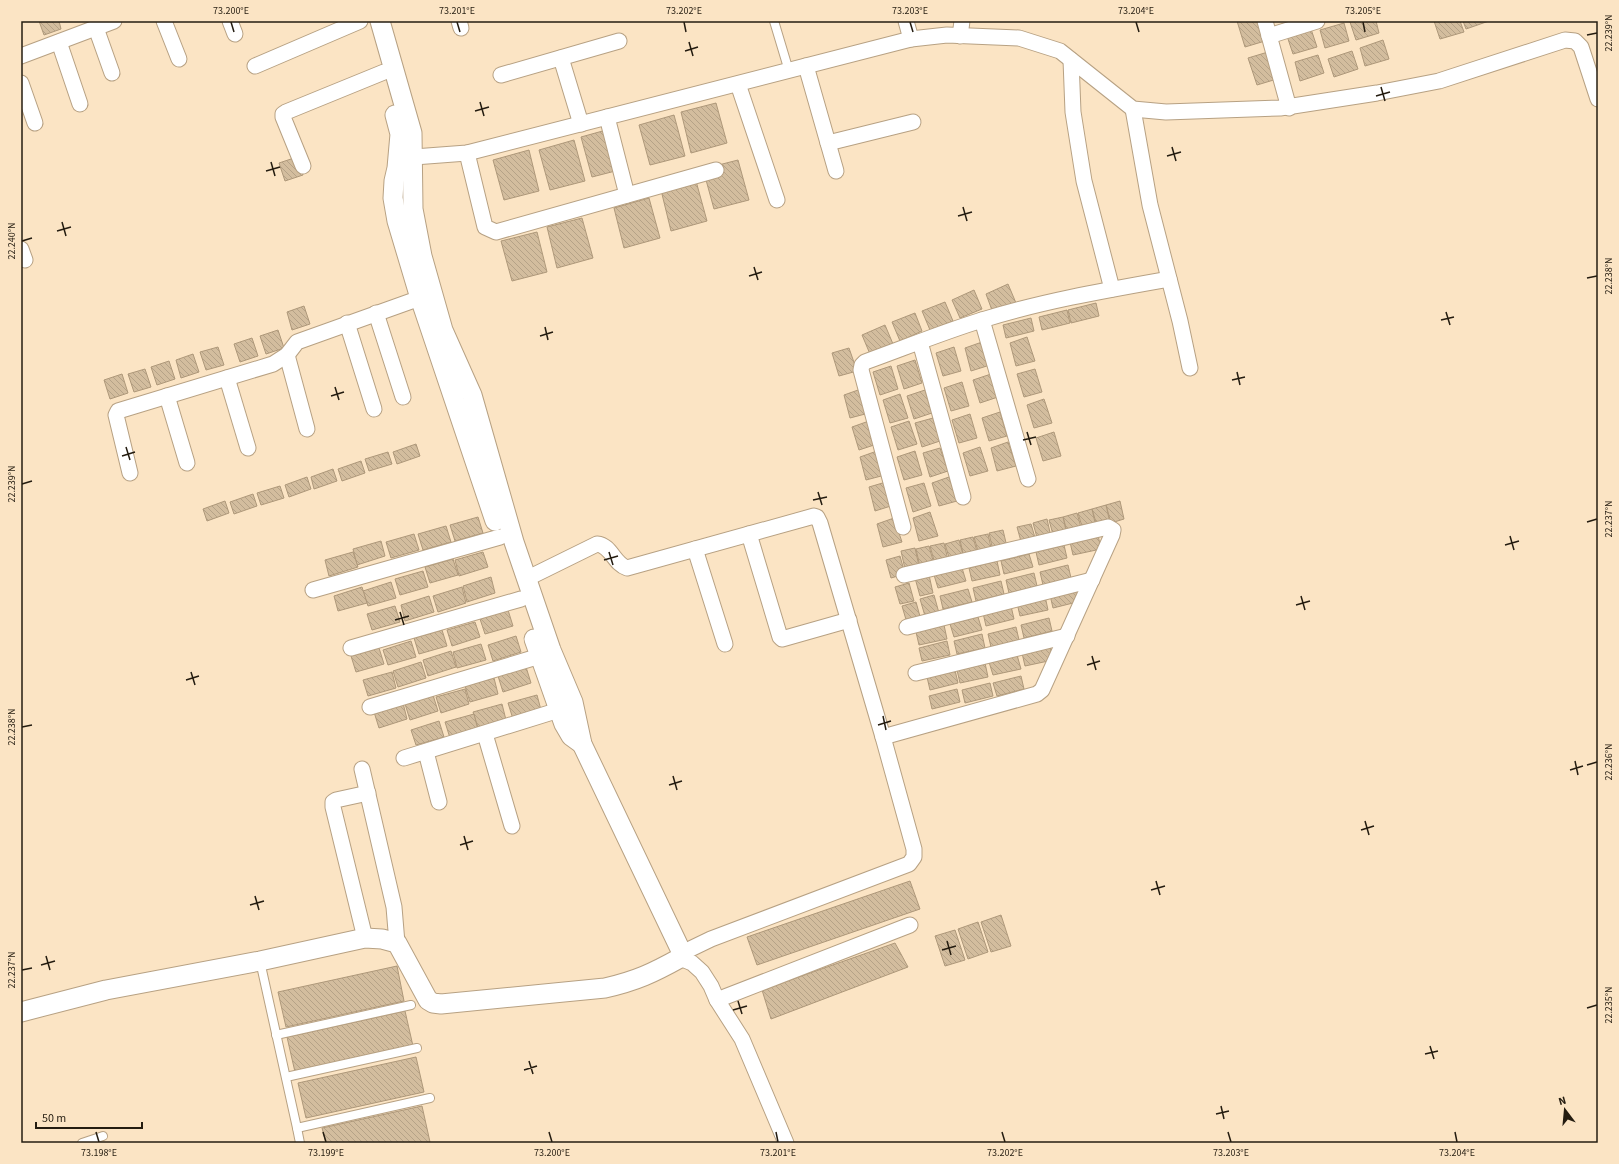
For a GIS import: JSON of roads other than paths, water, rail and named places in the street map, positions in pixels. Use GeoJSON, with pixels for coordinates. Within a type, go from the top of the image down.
{"type":"FeatureCollection","features":[{"type":"Feature","properties":{"kind":"street"},"geometry":{"type":"LineString","coordinates":[[21,56],[114,21]]}},
{"type":"Feature","properties":{"kind":"street"},"geometry":{"type":"LineString","coordinates":[[164,21],[179,59]]}},
{"type":"Feature","properties":{"kind":"street"},"geometry":{"type":"LineString","coordinates":[[255,66],[360,21]]}},
{"type":"Feature","properties":{"kind":"street"},"geometry":{"type":"LineString","coordinates":[[368,21],[384,72],[400,134],[408,145],[467,153],[912,39],[947,35],[961,28],[1019,38],[1060,51],[1132,109],[1166,112],[1289,108],[1377,93],[1439,80],[1565,40],[1575,41],[1581,47],[1598,99]]}},
{"type":"Feature","properties":{"kind":"street"},"geometry":{"type":"LineString","coordinates":[[380,21],[405,104],[413,182],[413,209],[422,256],[431,290],[443,330],[472,395],[500,496],[526,578],[551,650],[573,702],[582,744],[681,955],[702,972],[712,986],[717,1000],[742,1039],[786,1143]]}},
{"type":"Feature","properties":{"kind":"street"},"geometry":{"type":"LineString","coordinates":[[906,21],[912,39]]}},
{"type":"Feature","properties":{"kind":"street"},"geometry":{"type":"LineString","coordinates":[[1265,21],[1289,108]]}},
{"type":"Feature","properties":{"kind":"street"},"geometry":{"type":"LineString","coordinates":[[1269,36],[1317,21]]}},
{"type":"Feature","properties":{"kind":"street"},"geometry":{"type":"LineString","coordinates":[[96,28],[112,73]]}},
{"type":"Feature","properties":{"kind":"street"},"geometry":{"type":"LineString","coordinates":[[500,75],[619,41]]}},
{"type":"Feature","properties":{"kind":"street"},"geometry":{"type":"LineString","coordinates":[[60,42],[80,104]]}},
{"type":"Feature","properties":{"kind":"street"},"geometry":{"type":"LineString","coordinates":[[561,58],[581,124]]}},
{"type":"Feature","properties":{"kind":"street"},"geometry":{"type":"LineString","coordinates":[[1071,60],[1073,112],[1084,181],[1112,289]]}},
{"type":"Feature","properties":{"kind":"street"},"geometry":{"type":"LineString","coordinates":[[806,66],[836,171]]}},
{"type":"Feature","properties":{"kind":"street"},"geometry":{"type":"LineString","coordinates":[[303,166],[283,114],[384,72]]}},
{"type":"Feature","properties":{"kind":"street"},"geometry":{"type":"LineString","coordinates":[[21,83],[35,123]]}},
{"type":"Feature","properties":{"kind":"street"},"geometry":{"type":"LineString","coordinates":[[738,84],[777,200]]}},
{"type":"Feature","properties":{"kind":"street"},"geometry":{"type":"LineString","coordinates":[[1132,109],[1150,204],[1190,368]]}},
{"type":"Feature","properties":{"kind":"street"},"geometry":{"type":"LineString","coordinates":[[606,117],[627,195]]}},
{"type":"Feature","properties":{"kind":"street"},"geometry":{"type":"LineString","coordinates":[[828,143],[913,122]]}},
{"type":"Feature","properties":{"kind":"street"},"geometry":{"type":"LineString","coordinates":[[408,145],[397,168],[394,181],[395,207],[420,298],[564,724],[572,736],[582,744]]}},
{"type":"Feature","properties":{"kind":"street"},"geometry":{"type":"LineString","coordinates":[[467,153],[485,227],[496,232],[716,170]]}},
{"type":"Feature","properties":{"kind":"street"},"geometry":{"type":"LineString","coordinates":[[395,207],[413,182]]}},
{"type":"Feature","properties":{"kind":"street"},"geometry":{"type":"LineString","coordinates":[[902,527],[861,370],[862,365],[865,362],[982,320],[1026,308],[1112,289],[1169,279]]}},
{"type":"Feature","properties":{"kind":"street"},"geometry":{"type":"LineString","coordinates":[[130,474],[116,416],[118,411],[273,364],[286,355],[297,342],[420,298]]}},
{"type":"Feature","properties":{"kind":"street"},"geometry":{"type":"LineString","coordinates":[[376,313],[403,397]]}},
{"type":"Feature","properties":{"kind":"street"},"geometry":{"type":"LineString","coordinates":[[982,320],[1028,480]]}},
{"type":"Feature","properties":{"kind":"street"},"geometry":{"type":"LineString","coordinates":[[347,323],[374,410]]}},
{"type":"Feature","properties":{"kind":"street"},"geometry":{"type":"LineString","coordinates":[[920,342],[963,498]]}},
{"type":"Feature","properties":{"kind":"street"},"geometry":{"type":"LineString","coordinates":[[286,355],[307,429]]}},
{"type":"Feature","properties":{"kind":"street"},"geometry":{"type":"LineString","coordinates":[[227,378],[248,448]]}},
{"type":"Feature","properties":{"kind":"street"},"geometry":{"type":"LineString","coordinates":[[167,396],[187,463]]}},
{"type":"Feature","properties":{"kind":"street"},"geometry":{"type":"LineString","coordinates":[[362,768],[394,907],[397,943],[428,1000],[433,1003],[441,1004],[605,988],[631,982],[644,977],[711,938],[909,864],[914,857],[914,849],[849,620],[820,522],[817,517],[814,516],[627,568],[622,567],[605,546],[597,544],[526,578]]}},
{"type":"Feature","properties":{"kind":"street"},"geometry":{"type":"LineString","coordinates":[[882,737],[1037,694],[1045,686],[1112,535],[1112,530],[1108,527],[904,575]]}},
{"type":"Feature","properties":{"kind":"street"},"geometry":{"type":"LineString","coordinates":[[749,534],[780,637],[782,639],[849,620]]}},
{"type":"Feature","properties":{"kind":"street"},"geometry":{"type":"LineString","coordinates":[[313,590],[500,537]]}},
{"type":"Feature","properties":{"kind":"street"},"geometry":{"type":"LineString","coordinates":[[695,549],[725,644]]}},
{"type":"Feature","properties":{"kind":"street"},"geometry":{"type":"LineString","coordinates":[[907,627],[1092,580]]}},
{"type":"Feature","properties":{"kind":"street"},"geometry":{"type":"LineString","coordinates":[[351,648],[521,599]]}},
{"type":"Feature","properties":{"kind":"street"},"geometry":{"type":"LineString","coordinates":[[916,673],[1067,636]]}},
{"type":"Feature","properties":{"kind":"street"},"geometry":{"type":"LineString","coordinates":[[370,708],[540,656]]}},
{"type":"Feature","properties":{"kind":"street"},"geometry":{"type":"LineString","coordinates":[[404,758],[559,710]]}},
{"type":"Feature","properties":{"kind":"street"},"geometry":{"type":"LineString","coordinates":[[485,734],[512,826]]}},
{"type":"Feature","properties":{"kind":"street"},"geometry":{"type":"LineString","coordinates":[[426,752],[439,802]]}},
{"type":"Feature","properties":{"kind":"street"},"geometry":{"type":"LineString","coordinates":[[364,938],[333,802],[368,793]]}},
{"type":"Feature","properties":{"kind":"street"},"geometry":{"type":"LineString","coordinates":[[717,1000],[910,925]]}},
{"type":"Feature","properties":{"kind":"street"},"geometry":{"type":"LineString","coordinates":[[21,1012],[106,990],[260,961],[364,938],[382,939],[397,943]]}},
{"type":"Feature","properties":{"kind":"lane"},"geometry":{"type":"LineString","coordinates":[[774,21],[789,71]]}},
{"type":"Feature","properties":{"kind":"lane"},"geometry":{"type":"LineString","coordinates":[[260,961],[300,1143]]}},
{"type":"Feature","properties":{"kind":"lane"},"geometry":{"type":"LineString","coordinates":[[276,1035],[411,1005]]}},
{"type":"Feature","properties":{"kind":"lane"},"geometry":{"type":"LineString","coordinates":[[286,1077],[417,1048]]}},
{"type":"Feature","properties":{"kind":"lane"},"geometry":{"type":"LineString","coordinates":[[297,1128],[430,1098]]}},
{"type":"Feature","properties":{"kind":"lane"},"geometry":{"type":"LineString","coordinates":[[82,1143],[103,1136]]}}]}
